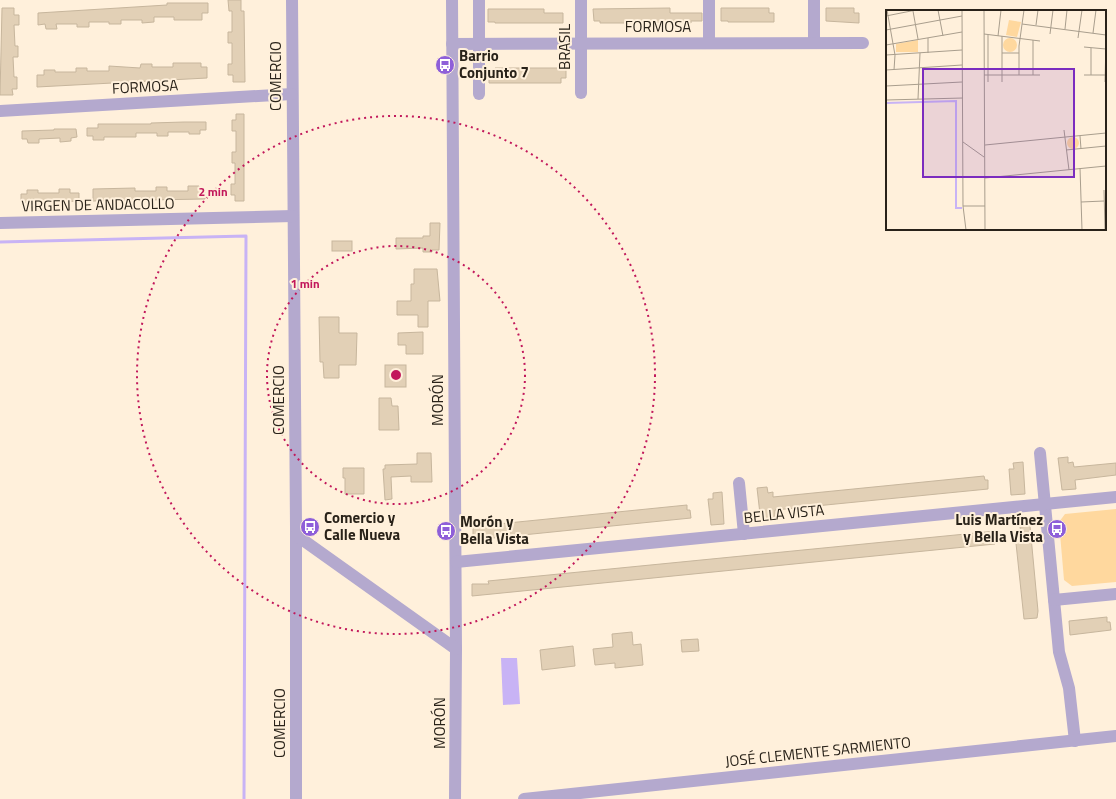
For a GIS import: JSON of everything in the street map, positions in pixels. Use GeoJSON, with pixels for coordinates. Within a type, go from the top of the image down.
{"type":"FeatureCollection","features":[{"type":"Feature","properties":{"kind":"street","name":"COMERCIO"},"geometry":{"type":"LineString","coordinates":[[292,0],[296,535],[296,799]]}},
{"type":"Feature","properties":{"kind":"street","name":"MORÓN"},"geometry":{"type":"LineString","coordinates":[[452,0],[456,562],[455,799]]}},
{"type":"Feature","properties":{"kind":"street"},"geometry":{"type":"LineString","coordinates":[[479,0],[479,94]]}},
{"type":"Feature","properties":{"kind":"street","name":"BRASIL"},"geometry":{"type":"LineString","coordinates":[[581,0],[581,93]]}},
{"type":"Feature","properties":{"kind":"street"},"geometry":{"type":"LineString","coordinates":[[709,0],[709,43]]}},
{"type":"Feature","properties":{"kind":"street"},"geometry":{"type":"LineString","coordinates":[[814,0],[814,43]]}},
{"type":"Feature","properties":{"kind":"street","name":"FORMOSA"},"geometry":{"type":"LineString","coordinates":[[452,44],[863,43]]}},
{"type":"Feature","properties":{"kind":"street","name":"FORMOSA"},"geometry":{"type":"LineString","coordinates":[[0,111],[292,94]]}},
{"type":"Feature","properties":{"kind":"street","name":"VIRGEN DE ANDACOLLO"},"geometry":{"type":"LineString","coordinates":[[0,223],[294,216]]}},
{"type":"Feature","properties":{"kind":"street"},"geometry":{"type":"LineString","coordinates":[[1040,452],[1059,652],[1069,688],[1075,741]]}},
{"type":"Feature","properties":{"kind":"street"},"geometry":{"type":"LineString","coordinates":[[739,483],[744,534]]}},
{"type":"Feature","properties":{"kind":"street","name":"BELLA VISTA"},"geometry":{"type":"LineString","coordinates":[[456,562],[1116,497]]}},
{"type":"Feature","properties":{"kind":"street"},"geometry":{"type":"LineString","coordinates":[[296,535],[456,649]]}},
{"type":"Feature","properties":{"kind":"street"},"geometry":{"type":"LineString","coordinates":[[1054,600],[1116,594]]}},
{"type":"Feature","properties":{"kind":"street","name":"JOSÉ CLEMENTE SARMIENTO"},"geometry":{"type":"LineString","coordinates":[[524,799],[1116,736]]}},
{"type":"Feature","properties":{"kind":"shaded area"},"geometry":{"type":"Polygon","coordinates":[[[1116,509],[1116,582],[1072,586],[1064,580],[1059,522],[1065,514],[1116,509]]]}},
{"type":"Feature","properties":{"kind":"shaded area"},"geometry":{"type":"Polygon","coordinates":[[[501,658],[517,658],[520,704],[503,705],[501,658]]]}},
{"type":"Feature","properties":{"kind":"building"},"geometry":{"type":"Polygon","coordinates":[[[228,0],[241,0],[241,11],[244,11],[245,82],[233,82],[233,75],[228,75],[228,64],[232,64],[232,43],[228,43],[228,32],[232,32],[232,11],[229,11],[228,0]]]}},
{"type":"Feature","properties":{"kind":"building"},"geometry":{"type":"Polygon","coordinates":[[[167,3],[208,3],[208,13],[202,13],[202,20],[174,20],[174,17],[154,17],[154,22],[142,23],[142,20],[121,20],[121,24],[109,24],[109,22],[89,22],[89,27],[77,27],[77,24],[56,24],[57,29],[46,29],[45,24],[38,25],[38,13],[167,5],[167,3]]]}},
{"type":"Feature","properties":{"kind":"building"},"geometry":{"type":"Polygon","coordinates":[[[2,8],[14,8],[14,15],[19,15],[19,25],[14,25],[15,46],[18,46],[18,57],[13,57],[14,77],[17,77],[17,89],[12,89],[13,95],[0,95],[2,8]]]}},
{"type":"Feature","properties":{"kind":"building"},"geometry":{"type":"Polygon","coordinates":[[[670,8],[670,13],[702,13],[702,21],[691,21],[691,23],[600,23],[600,21],[594,21],[593,9],[670,8]]]}},
{"type":"Feature","properties":{"kind":"building"},"geometry":{"type":"Polygon","coordinates":[[[721,8],[769,8],[769,13],[774,13],[774,22],[721,21],[721,8]]]}},
{"type":"Feature","properties":{"kind":"building"},"geometry":{"type":"Polygon","coordinates":[[[826,8],[854,8],[854,13],[859,13],[859,23],[826,21],[826,8]]]}},
{"type":"Feature","properties":{"kind":"building"},"geometry":{"type":"Polygon","coordinates":[[[488,9],[544,9],[544,13],[563,13],[563,23],[488,22],[488,9]]]}},
{"type":"Feature","properties":{"kind":"building"},"geometry":{"type":"Polygon","coordinates":[[[173,63],[201,63],[201,67],[207,67],[207,78],[37,87],[37,75],[44,75],[44,70],[55,70],[55,72],[76,72],[76,68],[87,68],[87,71],[109,71],[109,66],[140,68],[141,64],[152,64],[152,67],[173,67],[173,63]]]}},
{"type":"Feature","properties":{"kind":"building"},"geometry":{"type":"Polygon","coordinates":[[[495,68],[566,68],[566,78],[561,78],[561,83],[489,83],[489,70],[495,70],[495,68]]]}},
{"type":"Feature","properties":{"kind":"building"},"geometry":{"type":"Polygon","coordinates":[[[236,114],[244,114],[244,201],[235,201],[235,195],[231,195],[231,184],[235,184],[235,163],[232,163],[232,152],[236,152],[236,131],[232,131],[232,120],[236,120],[236,114]]]}},
{"type":"Feature","properties":{"kind":"building"},"geometry":{"type":"Polygon","coordinates":[[[206,122],[206,130],[200,130],[200,134],[189,134],[189,132],[168,132],[168,136],[157,136],[157,133],[136,133],[136,137],[104,137],[104,140],[93,140],[93,136],[87,136],[87,128],[98,128],[98,124],[151,124],[206,122]]]}},
{"type":"Feature","properties":{"kind":"building"},"geometry":{"type":"Polygon","coordinates":[[[76,129],[77,137],[71,138],[71,141],[60,142],[60,138],[39,139],[39,143],[28,143],[27,139],[22,139],[22,131],[76,129]]]}},
{"type":"Feature","properties":{"kind":"building"},"geometry":{"type":"Polygon","coordinates":[[[188,186],[199,186],[199,190],[205,190],[205,199],[93,201],[93,189],[135,188],[135,191],[156,191],[156,187],[167,187],[167,191],[188,191],[188,186]]]}},
{"type":"Feature","properties":{"kind":"building"},"geometry":{"type":"Polygon","coordinates":[[[59,189],[70,189],[70,193],[79,193],[79,201],[21,203],[21,194],[27,194],[27,190],[38,190],[38,193],[59,193],[59,189]]]}},
{"type":"Feature","properties":{"kind":"building"},"geometry":{"type":"Polygon","coordinates":[[[430,223],[440,223],[439,250],[423,252],[423,248],[396,249],[396,238],[423,238],[423,236],[430,236],[430,223]]]}},
{"type":"Feature","properties":{"kind":"building"},"geometry":{"type":"Polygon","coordinates":[[[332,241],[352,241],[352,251],[332,251],[332,241]]]}},
{"type":"Feature","properties":{"kind":"building"},"geometry":{"type":"Polygon","coordinates":[[[414,269],[437,269],[440,301],[428,301],[428,327],[418,327],[418,315],[397,315],[397,301],[411,301],[411,284],[414,284],[414,269]]]}},
{"type":"Feature","properties":{"kind":"building"},"geometry":{"type":"Polygon","coordinates":[[[319,317],[339,317],[339,333],[357,333],[356,365],[339,365],[339,378],[324,378],[323,362],[320,362],[319,317]]]}},
{"type":"Feature","properties":{"kind":"building"},"geometry":{"type":"Polygon","coordinates":[[[423,332],[423,354],[406,354],[406,345],[398,345],[398,333],[423,332]]]}},
{"type":"Feature","properties":{"kind":"building"},"geometry":{"type":"Polygon","coordinates":[[[385,365],[406,365],[406,387],[385,387],[385,365]]]}},
{"type":"Feature","properties":{"kind":"building"},"geometry":{"type":"Polygon","coordinates":[[[379,398],[391,398],[392,406],[398,406],[399,430],[379,430],[379,398]]]}},
{"type":"Feature","properties":{"kind":"building"},"geometry":{"type":"Polygon","coordinates":[[[417,453],[431,453],[432,482],[411,482],[411,476],[391,477],[392,499],[385,500],[383,469],[385,469],[385,465],[417,464],[417,453]]]}},
{"type":"Feature","properties":{"kind":"building"},"geometry":{"type":"Polygon","coordinates":[[[1068,457],[1068,463],[1073,462],[1074,467],[1116,463],[1116,475],[1075,480],[1076,489],[1062,490],[1058,458],[1068,457]]]}},
{"type":"Feature","properties":{"kind":"building"},"geometry":{"type":"Polygon","coordinates":[[[1023,462],[1025,494],[1011,495],[1009,469],[1014,469],[1013,463],[1023,462]]]}},
{"type":"Feature","properties":{"kind":"building"},"geometry":{"type":"Polygon","coordinates":[[[343,468],[364,468],[364,494],[345,494],[345,478],[343,478],[343,468]]]}},
{"type":"Feature","properties":{"kind":"building"},"geometry":{"type":"Polygon","coordinates":[[[984,476],[985,480],[988,480],[988,489],[775,510],[775,518],[762,520],[757,488],[767,487],[768,493],[773,492],[773,497],[984,476]]]}},
{"type":"Feature","properties":{"kind":"building"},"geometry":{"type":"Polygon","coordinates":[[[722,492],[724,524],[711,525],[708,499],[713,499],[713,493],[722,492]]]}},
{"type":"Feature","properties":{"kind":"building"},"geometry":{"type":"Polygon","coordinates":[[[687,505],[687,510],[690,510],[691,518],[473,540],[473,526],[489,526],[488,525],[687,505]]]}},
{"type":"Feature","properties":{"kind":"building"},"geometry":{"type":"Polygon","coordinates":[[[1030,526],[1038,611],[1037,618],[1024,619],[1015,534],[1021,533],[1020,527],[1030,526]]]}},
{"type":"Feature","properties":{"kind":"building"},"geometry":{"type":"Polygon","coordinates":[[[996,531],[997,539],[995,539],[995,544],[472,596],[472,584],[489,584],[488,581],[996,531]]]}},
{"type":"Feature","properties":{"kind":"building"},"geometry":{"type":"Polygon","coordinates":[[[1107,617],[1107,622],[1110,622],[1111,630],[1070,635],[1069,621],[1107,617]]]}},
{"type":"Feature","properties":{"kind":"building"},"geometry":{"type":"Polygon","coordinates":[[[632,632],[633,645],[641,644],[643,665],[615,668],[615,663],[595,665],[593,649],[613,647],[612,634],[632,632]]]}},
{"type":"Feature","properties":{"kind":"building"},"geometry":{"type":"Polygon","coordinates":[[[698,639],[699,651],[682,652],[681,640],[698,639]]]}},
{"type":"Feature","properties":{"kind":"building"},"geometry":{"type":"Polygon","coordinates":[[[573,646],[575,666],[542,670],[540,650],[573,646]]]}},
{"type":"Feature","properties":{"kind":"waterway"},"geometry":{"type":"LineString","coordinates":[[0,242],[246,236],[244,799]]}},
{"type":"Feature","properties":{"kind":"place","name":"Barrio Conjunto 7"},"geometry":{"type":"Point","coordinates":[445,65]}},
{"type":"Feature","properties":{"kind":"place","name":"Comercio y Calle Nueva"},"geometry":{"type":"Point","coordinates":[310,527]}},
{"type":"Feature","properties":{"kind":"place","name":"Luis Martínez y Bella Vista"},"geometry":{"type":"Point","coordinates":[1057,529]}},
{"type":"Feature","properties":{"kind":"place","name":"Morón y Bella Vista"},"geometry":{"type":"Point","coordinates":[446,531]}}]}
